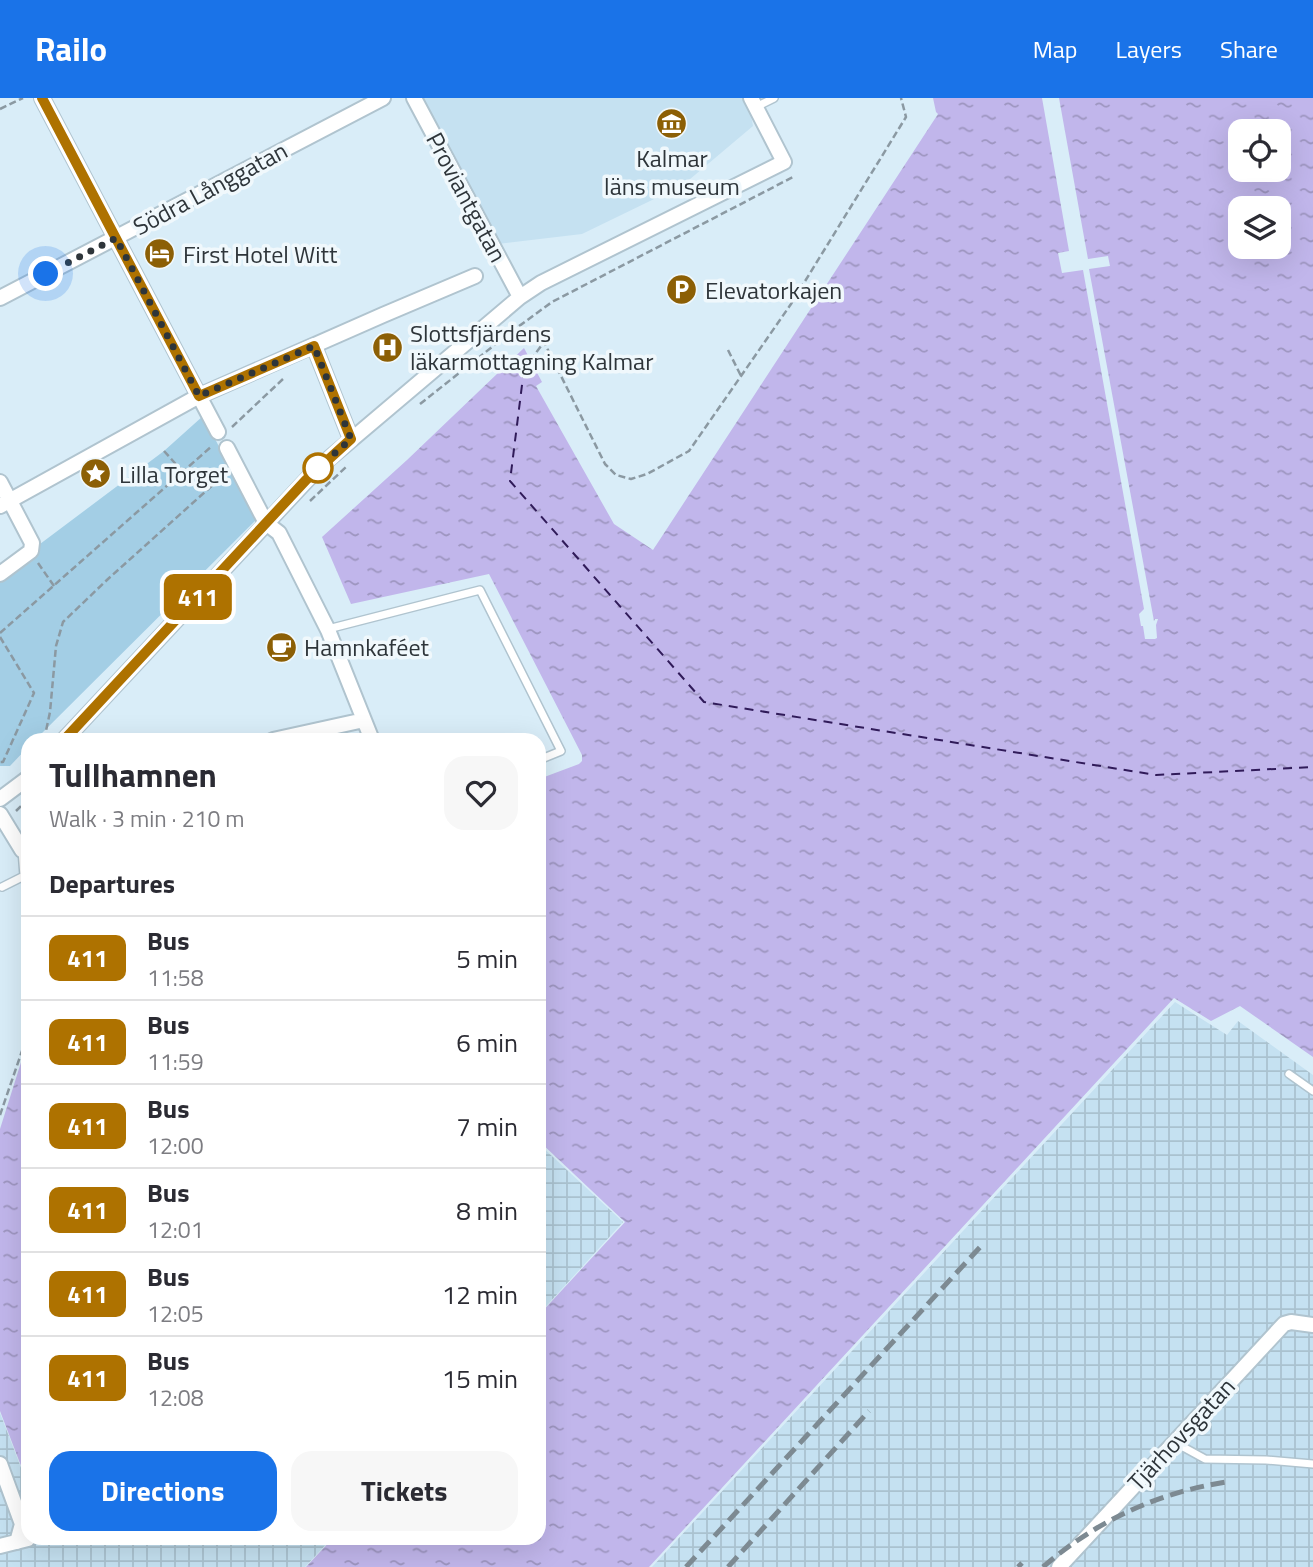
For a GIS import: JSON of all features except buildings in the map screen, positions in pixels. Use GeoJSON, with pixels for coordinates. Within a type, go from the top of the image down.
{"type":"FeatureCollection","features":[{"type":"Feature","properties":{"kind":"street"},"geometry":{"type":"LineString","coordinates":[[42,98],[266,523],[279,533],[328,630],[369,733]]}},
{"type":"Feature","properties":{"kind":"street","name":"Södra Långgatan"},"geometry":{"type":"LineString","coordinates":[[0,298],[383,98]]}},
{"type":"Feature","properties":{"kind":"street","name":"Proviantgatan"},"geometry":{"type":"LineString","coordinates":[[414,98],[520,297]]}},
{"type":"Feature","properties":{"kind":"street"},"geometry":{"type":"LineString","coordinates":[[71,733],[318,468],[520,297],[541,283],[784,162],[753,103]]}},
{"type":"Feature","properties":{"kind":"street"},"geometry":{"type":"LineString","coordinates":[[5,503],[199,396],[475,276]]}},
{"type":"Feature","properties":{"kind":"street"},"geometry":{"type":"LineString","coordinates":[[314,346],[351,439]]}},
{"type":"Feature","properties":{"kind":"street"},"geometry":{"type":"LineString","coordinates":[[0,482],[5,503],[32,547],[0,574]]}},
{"type":"Feature","properties":{"kind":"street"},"geometry":{"type":"LineString","coordinates":[[305,733],[364,720]]}},
{"type":"Feature","properties":{"kind":"street"},"geometry":{"type":"LineString","coordinates":[[0,799],[21,783]]}},
{"type":"Feature","properties":{"kind":"street"},"geometry":{"type":"LineString","coordinates":[[0,814],[21,843]]}},
{"type":"Feature","properties":{"kind":"street","name":"Tjärhovsgatan"},"geometry":{"type":"LineString","coordinates":[[1059,1567],[1284,1324],[1291,1322],[1313,1325]]}},
{"type":"Feature","properties":{"kind":"street"},"geometry":{"type":"LineString","coordinates":[[0,1464],[21,1521]]}},
{"type":"Feature","properties":{"kind":"street"},"geometry":{"type":"LineString","coordinates":[[0,1546],[21,1541]]}},
{"type":"Feature","properties":{"kind":"lane"},"geometry":{"type":"LineString","coordinates":[[753,103],[774,98]]}},
{"type":"Feature","properties":{"kind":"lane"},"geometry":{"type":"LineString","coordinates":[[328,630],[480,590],[561,751],[546,757]]}},
{"type":"Feature","properties":{"kind":"lane"},"geometry":{"type":"LineString","coordinates":[[2,887],[21,881]]}},
{"type":"Feature","properties":{"kind":"lane"},"geometry":{"type":"LineString","coordinates":[[1289,1073],[1313,1091]]}},
{"type":"Feature","properties":{"kind":"lane"},"geometry":{"type":"LineString","coordinates":[[1173,1442],[1205,1459],[1266,1460],[1313,1465]]}},
{"type":"Feature","properties":{"kind":"path"},"geometry":{"type":"LineString","coordinates":[[0,109],[23,98]]}},
{"type":"Feature","properties":{"kind":"path"},"geometry":{"type":"LineString","coordinates":[[511,332],[544,342],[606,464],[616,475],[631,479],[647,474],[690,451],[791,304],[906,117],[901,98]]}},
{"type":"Feature","properties":{"kind":"path"},"geometry":{"type":"LineString","coordinates":[[417,407],[552,302],[793,177]]}},
{"type":"Feature","properties":{"kind":"path"},"geometry":{"type":"LineString","coordinates":[[524,369],[544,342]]}},
{"type":"Feature","properties":{"kind":"path"},"geometry":{"type":"LineString","coordinates":[[727,350],[741,376]]}},
{"type":"Feature","properties":{"kind":"path"},"geometry":{"type":"LineString","coordinates":[[0,762],[3,762],[34,693],[0,635],[221,439],[283,379]]}},
{"type":"Feature","properties":{"kind":"path"},"geometry":{"type":"LineString","coordinates":[[164,451],[183,472]]}},
{"type":"Feature","properties":{"kind":"path"},"geometry":{"type":"LineString","coordinates":[[46,733],[56,646],[63,622],[236,465]]}},
{"type":"Feature","properties":{"kind":"path"},"geometry":{"type":"LineString","coordinates":[[307,505],[345,468]]}},
{"type":"Feature","properties":{"kind":"path"},"geometry":{"type":"LineString","coordinates":[[32,547],[54,586]]}},
{"type":"Feature","properties":{"kind":"path"},"geometry":{"type":"LineString","coordinates":[[0,1115],[21,1054]]}},
{"type":"Feature","properties":{"kind":"shaded area"},"geometry":{"type":"Polygon","coordinates":[[[420,98],[744,98],[750,109],[753,126],[683,185],[582,234],[498,244],[420,98]]]}},
{"type":"Feature","properties":{"kind":"shaded area"},"geometry":{"type":"Polygon","coordinates":[[[203,416],[257,519],[42,733],[21,733],[21,754],[10,766],[0,766],[0,574],[164,451],[203,416]]]}},
{"type":"Feature","properties":{"kind":"shaded area"},"geometry":{"type":"Polygon","coordinates":[[[347,728],[348,733],[325,733],[347,728]]]}},
{"type":"Feature","properties":{"kind":"shaded area"},"geometry":{"type":"Polygon","coordinates":[[[1175,1002],[1227,1035],[1238,1021],[1313,1075],[1313,1567],[652,1567],[1175,1002]]]}},
{"type":"Feature","properties":{"kind":"shaded area"},"geometry":{"type":"Polygon","coordinates":[[[546,1150],[623,1222],[546,1306],[546,1150]]]}},
{"type":"Feature","properties":{"kind":"shaded area"},"geometry":{"type":"Polygon","coordinates":[[[0,1413],[21,1468],[21,1545],[325,1545],[305,1567],[0,1567],[0,1413]]]}},
{"type":"Feature","properties":{"kind":"water"},"geometry":{"type":"Polygon","coordinates":[[[933,98],[1313,98],[1313,1057],[1240,1006],[1211,1021],[1174,998],[649,1567],[306,1567],[326,1545],[546,1545],[546,1307],[625,1222],[546,1148],[546,776],[579,764],[582,755],[489,574],[351,604],[322,537],[524,348],[542,382],[536,386],[614,524],[653,550],[938,114],[933,98]]]}},
{"type":"Feature","properties":{"kind":"water"},"geometry":{"type":"Polygon","coordinates":[[[21,1062],[21,1466],[0,1411],[0,1129],[21,1062]]]}},
{"type":"Feature","properties":{"kind":"pier"},"geometry":{"type":"Polygon","coordinates":[[[1042,98],[1059,98],[1088,259],[1108,256],[1110,266],[1089,269],[1154,621],[1158,619],[1155,639],[1145,639],[1141,626],[1139,614],[1144,609],[1083,270],[1062,273],[1058,253],[1069,251],[1042,98]]]}},
{"type":"Feature","properties":{"kind":"ferry route"},"geometry":{"type":"LineString","coordinates":[[524,369],[510,481],[704,702],[1156,775],[1313,767]]}},
{"type":"Feature","properties":{"kind":"railway"},"geometry":{"type":"LineString","coordinates":[[686,1567],[982,1245]]}},
{"type":"Feature","properties":{"kind":"railway"},"geometry":{"type":"LineString","coordinates":[[728,1567],[869,1411]]}},
{"type":"Feature","properties":{"kind":"railway"},"geometry":{"type":"LineString","coordinates":[[1043,1567],[1084,1536],[1128,1511],[1176,1493],[1226,1482]]}},
{"type":"Feature","properties":{"kind":"railway"},"geometry":{"type":"LineString","coordinates":[[1018,1567],[1022,1563]]}},
{"type":"Feature","properties":{"kind":"bus line","name":"411"},"geometry":{"type":"LineString","coordinates":[[42,98],[199,396],[314,346],[351,439],[306,480],[71,733]]}},
{"type":"Feature","properties":{"kind":"place","name":"Kalmar läns museum"},"geometry":{"type":"Point","coordinates":[672,124]}},
{"type":"Feature","properties":{"kind":"place","name":"First Hotel Witt"},"geometry":{"type":"Point","coordinates":[160,254]}},
{"type":"Feature","properties":{"kind":"place","name":"Elevatorkajen"},"geometry":{"type":"Point","coordinates":[682,290]}},
{"type":"Feature","properties":{"kind":"place","name":"Slottsfjärdens läkarmottagning Kalmar"},"geometry":{"type":"Point","coordinates":[387,347]}},
{"type":"Feature","properties":{"kind":"place","name":"Lilla Torget"},"geometry":{"type":"Point","coordinates":[96,474]}},
{"type":"Feature","properties":{"kind":"place","name":"Hamnkaféet"},"geometry":{"type":"Point","coordinates":[281,647]}},
{"type":"Feature","properties":{"kind":"route"},"geometry":{"type":"LineString","coordinates":[[46,274],[116,238],[199,396],[314,346],[351,439],[318,468]]}}]}
